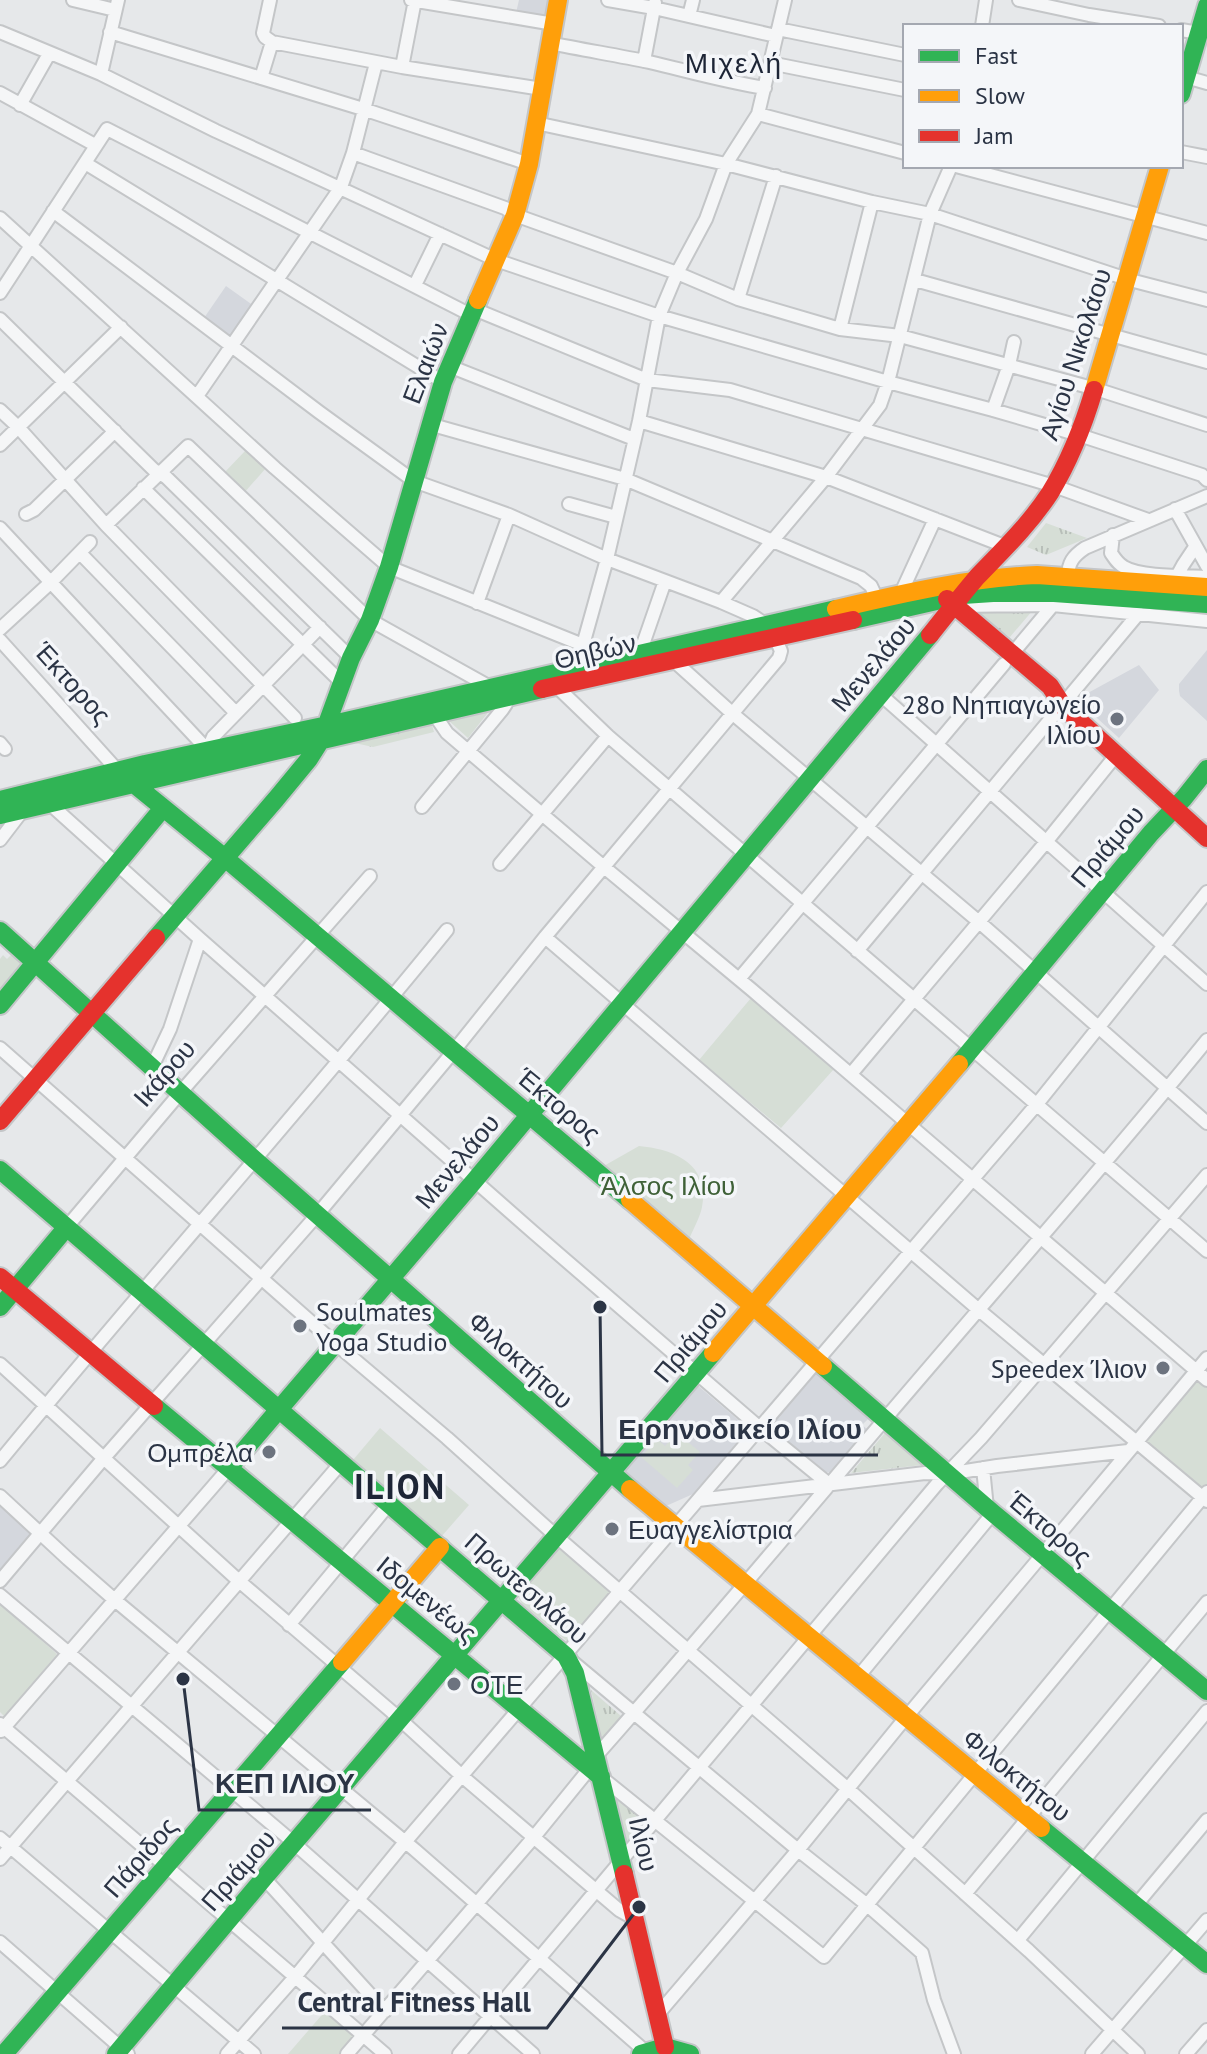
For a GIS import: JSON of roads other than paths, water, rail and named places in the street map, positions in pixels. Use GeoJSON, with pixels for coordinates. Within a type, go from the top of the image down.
{"type":"FeatureCollection","features":[{"type":"Feature","properties":{"kind":"street"},"geometry":{"type":"LineString","coordinates":[[73,0],[116,5],[101,74]]}},
{"type":"Feature","properties":{"kind":"street"},"geometry":{"type":"LineString","coordinates":[[261,78],[270,0]]}},
{"type":"Feature","properties":{"kind":"street"},"geometry":{"type":"LineString","coordinates":[[402,67],[414,0],[554,24]]}},
{"type":"Feature","properties":{"kind":"street","name":"Ελαιών"},"geometry":{"type":"LineString","coordinates":[[0,1121],[294,777],[324,733],[341,682],[370,620],[389,567],[446,374],[515,215],[529,164],[558,0]]}},
{"type":"Feature","properties":{"kind":"street"},"geometry":{"type":"LineString","coordinates":[[608,0],[654,4],[689,16],[903,55]]}},
{"type":"Feature","properties":{"kind":"street"},"geometry":{"type":"LineString","coordinates":[[689,16],[693,0]]}},
{"type":"Feature","properties":{"kind":"street"},"geometry":{"type":"LineString","coordinates":[[587,665],[583,645],[607,559],[639,421],[659,316],[677,273],[706,219],[726,164],[758,114],[785,0]]}},
{"type":"Feature","properties":{"kind":"street"},"geometry":{"type":"LineString","coordinates":[[982,24],[986,0]]}},
{"type":"Feature","properties":{"kind":"street"},"geometry":{"type":"LineString","coordinates":[[1019,0],[1146,24]]}},
{"type":"Feature","properties":{"kind":"street"},"geometry":{"type":"LineString","coordinates":[[1089,15],[1092,0]]}},
{"type":"Feature","properties":{"kind":"street"},"geometry":{"type":"LineString","coordinates":[[644,61],[654,4]]}},
{"type":"Feature","properties":{"kind":"street"},"geometry":{"type":"LineString","coordinates":[[1207,9],[1190,31],[1183,88],[1207,83]]}},
{"type":"Feature","properties":{"kind":"street"},"geometry":{"type":"LineString","coordinates":[[0,32],[101,74],[216,131],[496,260],[659,316],[1079,435],[1202,475],[1207,480]]}},
{"type":"Feature","properties":{"kind":"street"},"geometry":{"type":"LineString","coordinates":[[110,32],[363,109],[529,164]]}},
{"type":"Feature","properties":{"kind":"street"},"geometry":{"type":"LineString","coordinates":[[267,38],[376,63],[542,89]]}},
{"type":"Feature","properties":{"kind":"street"},"geometry":{"type":"LineString","coordinates":[[550,47],[644,61],[765,88]]}},
{"type":"Feature","properties":{"kind":"street"},"geometry":{"type":"LineString","coordinates":[[550,47],[720,85],[734,83]]}},
{"type":"Feature","properties":{"kind":"street"},"geometry":{"type":"LineString","coordinates":[[20,105],[49,54]]}},
{"type":"Feature","properties":{"kind":"street"},"geometry":{"type":"LineString","coordinates":[[197,396],[341,187],[376,63]]}},
{"type":"Feature","properties":{"kind":"street"},"geometry":{"type":"LineString","coordinates":[[770,63],[903,90]]}},
{"type":"Feature","properties":{"kind":"street"},"geometry":{"type":"LineString","coordinates":[[0,93],[95,145]]}},
{"type":"Feature","properties":{"kind":"street"},"geometry":{"type":"LineString","coordinates":[[758,114],[903,152]]}},
{"type":"Feature","properties":{"kind":"street"},"geometry":{"type":"LineString","coordinates":[[536,123],[726,164],[930,214],[1127,279],[1207,300]]}},
{"type":"Feature","properties":{"kind":"street"},"geometry":{"type":"LineString","coordinates":[[0,293],[107,129],[473,312],[647,380],[730,390],[1054,486],[1148,520]]}},
{"type":"Feature","properties":{"kind":"street"},"geometry":{"type":"LineString","coordinates":[[1183,152],[1207,157]]}},
{"type":"Feature","properties":{"kind":"street"},"geometry":{"type":"LineString","coordinates":[[353,153],[677,273],[738,299],[840,329],[900,336],[1009,365],[1207,425]]}},
{"type":"Feature","properties":{"kind":"street"},"geometry":{"type":"LineString","coordinates":[[85,163],[277,281],[446,374],[634,439]]}},
{"type":"Feature","properties":{"kind":"street"},"geometry":{"type":"LineString","coordinates":[[721,602],[826,477],[880,405],[930,214],[953,168]]}},
{"type":"Feature","properties":{"kind":"street"},"geometry":{"type":"LineString","coordinates":[[962,168],[1207,233]]}},
{"type":"Feature","properties":{"kind":"street","name":"Αγίου Νικολάου"},"geometry":{"type":"LineString","coordinates":[[948,600],[976,579],[1024,528],[1054,486],[1079,435],[1159,168]]}},
{"type":"Feature","properties":{"kind":"street"},"geometry":{"type":"LineString","coordinates":[[738,299],[776,176]]}},
{"type":"Feature","properties":{"kind":"street"},"geometry":{"type":"LineString","coordinates":[[840,329],[872,202]]}},
{"type":"Feature","properties":{"kind":"street"},"geometry":{"type":"LineString","coordinates":[[0,1581],[317,1215],[733,714],[779,658],[781,651],[770,631],[753,616],[607,559],[509,515],[414,481],[53,211]]}},
{"type":"Feature","properties":{"kind":"street"},"geometry":{"type":"LineString","coordinates":[[0,218],[275,468],[389,567],[583,645]]}},
{"type":"Feature","properties":{"kind":"street"},"geometry":{"type":"LineString","coordinates":[[415,285],[440,234]]}},
{"type":"Feature","properties":{"kind":"street"},"geometry":{"type":"LineString","coordinates":[[915,280],[1207,362]]}},
{"type":"Feature","properties":{"kind":"street"},"geometry":{"type":"LineString","coordinates":[[0,319],[351,658]]}},
{"type":"Feature","properties":{"kind":"street"},"geometry":{"type":"LineString","coordinates":[[0,445],[121,327]]}},
{"type":"Feature","properties":{"kind":"street"},"geometry":{"type":"LineString","coordinates":[[993,410],[1014,342]]}},
{"type":"Feature","properties":{"kind":"street"},"geometry":{"type":"LineString","coordinates":[[0,410],[106,525],[295,718]]}},
{"type":"Feature","properties":{"kind":"street"},"geometry":{"type":"LineString","coordinates":[[639,421],[826,477],[935,519],[1007,547],[1011,564],[1021,571],[1037,575]]}},
{"type":"Feature","properties":{"kind":"street"},"geometry":{"type":"LineString","coordinates":[[429,424],[625,479],[861,578],[871,586],[877,599]]}},
{"type":"Feature","properties":{"kind":"street"},"geometry":{"type":"LineString","coordinates":[[26,514],[34,510],[115,431]]}},
{"type":"Feature","properties":{"kind":"street"},"geometry":{"type":"LineString","coordinates":[[106,525],[188,446],[370,620],[497,692],[504,708],[422,807]]}},
{"type":"Feature","properties":{"kind":"street"},"geometry":{"type":"LineString","coordinates":[[143,488],[341,682],[341,692],[349,703],[378,713]]}},
{"type":"Feature","properties":{"kind":"street"},"geometry":{"type":"LineString","coordinates":[[1068,577],[1069,563],[1085,548],[1207,496]]}},
{"type":"Feature","properties":{"kind":"street"},"geometry":{"type":"LineString","coordinates":[[569,504],[616,517]]}},
{"type":"Feature","properties":{"kind":"street"},"geometry":{"type":"LineString","coordinates":[[1175,509],[1207,566]]}},
{"type":"Feature","properties":{"kind":"street"},"geometry":{"type":"LineString","coordinates":[[477,603],[509,515]]}},
{"type":"Feature","properties":{"kind":"street"},"geometry":{"type":"LineString","coordinates":[[901,593],[935,519]]}},
{"type":"Feature","properties":{"kind":"street"},"geometry":{"type":"LineString","coordinates":[[0,528],[207,751]]}},
{"type":"Feature","properties":{"kind":"street"},"geometry":{"type":"LineString","coordinates":[[1113,535],[1111,553],[1125,568],[1139,572],[1207,577]]}},
{"type":"Feature","properties":{"kind":"street"},"geometry":{"type":"LineString","coordinates":[[0,629],[90,542]]}},
{"type":"Feature","properties":{"kind":"street"},"geometry":{"type":"LineString","coordinates":[[1177,576],[1195,547]]}},
{"type":"Feature","properties":{"kind":"street"},"geometry":{"type":"LineString","coordinates":[[80,553],[236,713]]}},
{"type":"Feature","properties":{"kind":"street"},"geometry":{"type":"LineString","coordinates":[[976,579],[1037,575],[1207,587]]}},
{"type":"Feature","properties":{"kind":"street"},"geometry":{"type":"LineString","coordinates":[[640,653],[665,581]]}},
{"type":"Feature","properties":{"kind":"street","name":"Θηβών"},"geometry":{"type":"LineString","coordinates":[[0,799],[207,751],[434,714],[587,665],[640,653],[948,600],[1015,592],[1207,604]]}},
{"type":"Feature","properties":{"kind":"street","name":"Θηβών"},"geometry":{"type":"LineString","coordinates":[[0,815],[279,750],[378,713],[497,692],[556,686],[673,660],[901,593],[948,600]]}},
{"type":"Feature","properties":{"kind":"street"},"geometry":{"type":"LineString","coordinates":[[948,600],[1053,605],[1207,621]]}},
{"type":"Feature","properties":{"kind":"street"},"geometry":{"type":"LineString","coordinates":[[948,600],[1008,659],[1050,686],[1063,706],[1207,838]]}},
{"type":"Feature","properties":{"kind":"street","name":"Μενελάου"},"geometry":{"type":"LineString","coordinates":[[1,1728],[116,1601],[530,1115],[881,695],[948,600]]}},
{"type":"Feature","properties":{"kind":"street"},"geometry":{"type":"LineString","coordinates":[[739,979],[1053,605]]}},
{"type":"Feature","properties":{"kind":"street"},"geometry":{"type":"LineString","coordinates":[[857,951],[1139,613]]}},
{"type":"Feature","properties":{"kind":"street"},"geometry":{"type":"LineString","coordinates":[[207,751],[213,737],[320,627]]}},
{"type":"Feature","properties":{"kind":"street","name":"Έκτορος"},"geometry":{"type":"LineString","coordinates":[[0,640],[159,812],[317,936],[990,1511],[1207,1691]]}},
{"type":"Feature","properties":{"kind":"street"},"geometry":{"type":"LineString","coordinates":[[673,660],[978,921],[1207,1123]]}},
{"type":"Feature","properties":{"kind":"street"},"geometry":{"type":"LineString","coordinates":[[556,686],[608,736],[1207,1251]]}},
{"type":"Feature","properties":{"kind":"street"},"geometry":{"type":"LineString","coordinates":[[881,695],[1207,984]]}},
{"type":"Feature","properties":{"kind":"street"},"geometry":{"type":"LineString","coordinates":[[434,714],[447,733],[1207,1380]]}},
{"type":"Feature","properties":{"kind":"street"},"geometry":{"type":"LineString","coordinates":[[500,864],[608,736]]}},
{"type":"Feature","properties":{"kind":"street"},"geometry":{"type":"LineString","coordinates":[[279,750],[291,753],[298,762],[294,777]]}},
{"type":"Feature","properties":{"kind":"street"},"geometry":{"type":"LineString","coordinates":[[851,1074],[1117,754]]}},
{"type":"Feature","properties":{"kind":"street","name":"Πριάμου"},"geometry":{"type":"LineString","coordinates":[[122,2052],[173,1985],[909,1124],[1207,769]]}},
{"type":"Feature","properties":{"kind":"street"},"geometry":{"type":"LineString","coordinates":[[50,804],[339,1062],[760,1428],[830,1485]]}},
{"type":"Feature","properties":{"kind":"street"},"geometry":{"type":"LineString","coordinates":[[0,840],[23,810]]}},
{"type":"Feature","properties":{"kind":"street"},"geometry":{"type":"LineString","coordinates":[[0,1005],[159,812]]}},
{"type":"Feature","properties":{"kind":"street","name":"Ικάρου"},"geometry":{"type":"LineString","coordinates":[[0,1307],[7,1283],[66,1228],[370,876]]}},
{"type":"Feature","properties":{"kind":"street"},"geometry":{"type":"LineString","coordinates":[[227,2054],[1037,1104],[1207,892]]}},
{"type":"Feature","properties":{"kind":"street"},"geometry":{"type":"LineString","coordinates":[[0,1461],[447,930]]}},
{"type":"Feature","properties":{"kind":"street","name":"Φιλοκτήτου"},"geometry":{"type":"LineString","coordinates":[[0,931],[611,1473],[1207,1964]]}},
{"type":"Feature","properties":{"kind":"street"},"geometry":{"type":"LineString","coordinates":[[545,937],[1044,1365],[1132,1447],[1205,1496],[866,1904]]}},
{"type":"Feature","properties":{"kind":"street"},"geometry":{"type":"LineString","coordinates":[[152,1067],[170,1029],[200,939]]}},
{"type":"Feature","properties":{"kind":"street"},"geometry":{"type":"LineString","coordinates":[[347,2054],[596,1767],[633,1714],[1041,1239],[1207,1040]]}},
{"type":"Feature","properties":{"kind":"street"},"geometry":{"type":"LineString","coordinates":[[0,1048],[848,1789],[1018,1940],[1138,2054]]}},
{"type":"Feature","properties":{"kind":"street","name":"Πρωτεσιλάου"},"geometry":{"type":"LineString","coordinates":[[0,1170],[633,1714],[915,1946],[922,1953],[934,2000],[954,2054]]}},
{"type":"Feature","properties":{"kind":"street"},"geometry":{"type":"LineString","coordinates":[[459,2054],[947,1474],[1207,1175]]}},
{"type":"Feature","properties":{"kind":"street","name":"Ιδομενέως"},"geometry":{"type":"LineString","coordinates":[[7,1283],[391,1604],[519,1709],[596,1767],[655,1821],[824,1957],[866,1904]]}},
{"type":"Feature","properties":{"kind":"street"},"geometry":{"type":"LineString","coordinates":[[658,2014],[1207,1358]]}},
{"type":"Feature","properties":{"kind":"street"},"geometry":{"type":"LineString","coordinates":[[0,1364],[289,1625],[619,1910],[635,1919]]}},
{"type":"Feature","properties":{"kind":"street"},"geometry":{"type":"LineString","coordinates":[[698,1500],[925,1473],[947,1474],[1132,1447]]}},
{"type":"Feature","properties":{"kind":"street"},"geometry":{"type":"LineString","coordinates":[[0,1859],[5,1842],[67,1783],[176,1652],[341,1463]]}},
{"type":"Feature","properties":{"kind":"street"},"geometry":{"type":"LineString","coordinates":[[858,1677],[990,1511],[983,1468]]}},
{"type":"Feature","properties":{"kind":"street"},"geometry":{"type":"LineString","coordinates":[[0,1496],[116,1601],[405,1842],[643,2053],[665,2047],[690,2054]]}},
{"type":"Feature","properties":{"kind":"street"},"geometry":{"type":"LineString","coordinates":[[289,1625],[390,1503]]}},
{"type":"Feature","properties":{"kind":"street","name":"Πάριδος"},"geometry":{"type":"LineString","coordinates":[[4,2054],[440,1547]]}},
{"type":"Feature","properties":{"kind":"street"},"geometry":{"type":"LineString","coordinates":[[0,1595],[359,1899],[533,2054]]}},
{"type":"Feature","properties":{"kind":"street"},"geometry":{"type":"LineString","coordinates":[[965,1894],[1207,1602]]}},
{"type":"Feature","properties":{"kind":"street","name":"Ιλίου"},"geometry":{"type":"LineString","coordinates":[[566,1656],[575,1673],[665,2047]]}},
{"type":"Feature","properties":{"kind":"street"},"geometry":{"type":"LineString","coordinates":[[1018,1940],[1207,1711]]}},
{"type":"Feature","properties":{"kind":"street"},"geometry":{"type":"LineString","coordinates":[[1,1728],[385,2054]]}},
{"type":"Feature","properties":{"kind":"street"},"geometry":{"type":"LineString","coordinates":[[1136,1905],[1207,1820]]}},
{"type":"Feature","properties":{"kind":"street"},"geometry":{"type":"LineString","coordinates":[[5,1842],[254,2054]]}},
{"type":"Feature","properties":{"kind":"street"},"geometry":{"type":"LineString","coordinates":[[264,1878],[385,2011]]}},
{"type":"Feature","properties":{"kind":"street"},"geometry":{"type":"LineString","coordinates":[[1092,2054],[1207,1920]]}},
{"type":"Feature","properties":{"kind":"street"},"geometry":{"type":"LineString","coordinates":[[0,1942],[122,2052]]}},
{"type":"Feature","properties":{"kind":"street"},"geometry":{"type":"LineString","coordinates":[[1186,2054],[1207,2030]]}},
{"type":"Feature","properties":{"kind":"place","name":"28ο Νηπιαγωγείο Ιλίου"},"geometry":{"type":"Point","coordinates":[1117,719]}},
{"type":"Feature","properties":{"kind":"place","name":"Ειρηνοδικείο Ιλίου"},"geometry":{"type":"Point","coordinates":[600,1307]}},
{"type":"Feature","properties":{"kind":"place","name":"Soulmates Yoga Studio"},"geometry":{"type":"Point","coordinates":[300,1326]}},
{"type":"Feature","properties":{"kind":"place","name":"Speedex Ίλιον"},"geometry":{"type":"Point","coordinates":[1163,1368]}},
{"type":"Feature","properties":{"kind":"place","name":"Ομπρέλα"},"geometry":{"type":"Point","coordinates":[269,1452]}},
{"type":"Feature","properties":{"kind":"place","name":"Ευαγγελίστρια"},"geometry":{"type":"Point","coordinates":[612,1529]}},
{"type":"Feature","properties":{"kind":"place","name":"ΚΕΠ ΙΛΙΟΥ"},"geometry":{"type":"Point","coordinates":[183,1679]}},
{"type":"Feature","properties":{"kind":"place","name":"ΟΤΕ"},"geometry":{"type":"Point","coordinates":[454,1684]}},
{"type":"Feature","properties":{"kind":"place","name":"Central Fitness Hall"},"geometry":{"type":"Point","coordinates":[639,1907]}},
{"type":"Feature","properties":{"kind":"district","name":"Μιχελή"},"geometry":{"type":"Point","coordinates":[734,62]}},
{"type":"Feature","properties":{"kind":"district","name":"ILION"},"geometry":{"type":"Point","coordinates":[400,1486]}},
{"type":"Feature","properties":{"kind":"park label","name":"Άλσος Ιλίου"},"geometry":{"type":"Point","coordinates":[668,1185]}}]}
